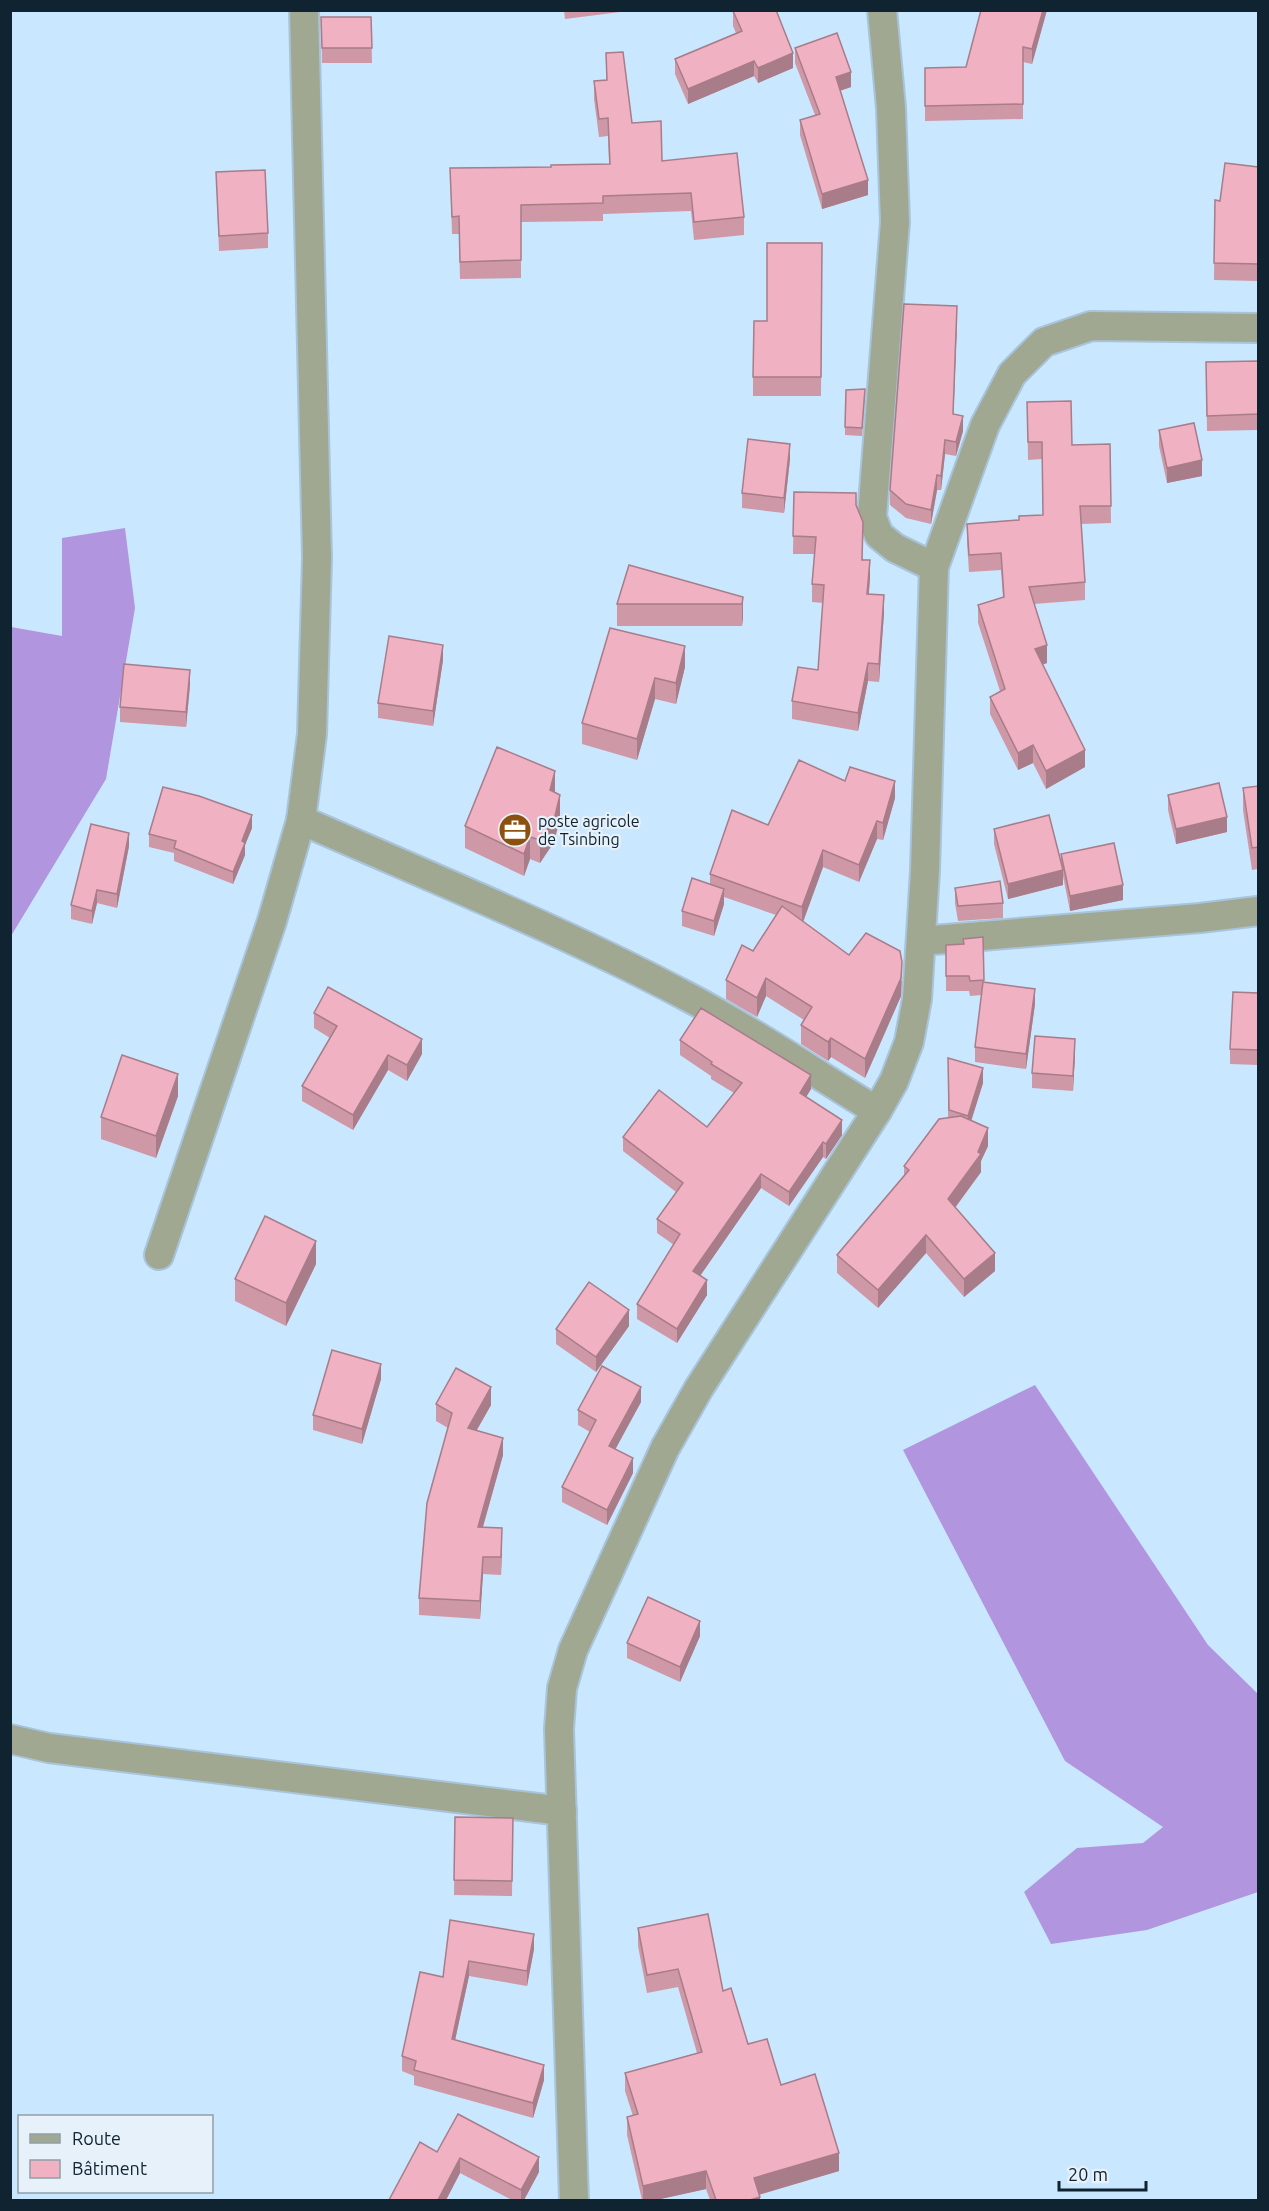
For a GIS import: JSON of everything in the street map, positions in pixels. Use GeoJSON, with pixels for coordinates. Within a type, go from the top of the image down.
{"type":"FeatureCollection","features":[{"type":"Feature","properties":{"kind":"street"},"geometry":{"type":"LineString","coordinates":[[159,1255],[272,921],[302,820],[312,734],[316,558],[304,10]]}},
{"type":"Feature","properties":{"kind":"street"},"geometry":{"type":"LineString","coordinates":[[882,10],[891,108],[895,222],[872,517],[879,535],[895,548],[934,567]]}},
{"type":"Feature","properties":{"kind":"street"},"geometry":{"type":"LineString","coordinates":[[574,2200],[559,1730],[562,1688],[578,1639],[665,1448],[699,1388],[877,1112],[894,1081],[909,1042],[917,999],[921,941],[934,567],[985,425],[1012,374],[1044,342],[1091,326],[1258,328]]}},
{"type":"Feature","properties":{"kind":"street"},"geometry":{"type":"LineString","coordinates":[[302,820],[499,905],[692,999],[877,1112]]}},
{"type":"Feature","properties":{"kind":"street"},"geometry":{"type":"LineString","coordinates":[[921,941],[1200,918],[1258,911]]}},
{"type":"Feature","properties":{"kind":"street"},"geometry":{"type":"LineString","coordinates":[[10,1739],[49,1748],[561,1811]]}},
{"type":"Feature","properties":{"kind":"shaded area"},"geometry":{"type":"Polygon","coordinates":[[[125,528],[135,608],[106,779],[11,936],[11,627],[62,636],[62,538],[125,528]]]}},
{"type":"Feature","properties":{"kind":"shaded area"},"geometry":{"type":"Polygon","coordinates":[[[1035,1385],[1208,1645],[1258,1694],[1258,1892],[1147,1930],[1051,1944],[1024,1892],[1077,1848],[1143,1843],[1163,1827],[1065,1761],[903,1450],[1035,1385]]]}},
{"type":"Feature","properties":{"kind":"building"},"geometry":{"type":"Polygon","coordinates":[[[776,10],[793,53],[758,68],[754,61],[688,89],[675,59],[742,31],[733,11],[776,10]]]}},
{"type":"Feature","properties":{"kind":"building"},"geometry":{"type":"Polygon","coordinates":[[[981,10],[1043,10],[1032,49],[1023,47],[1023,104],[925,106],[925,68],[966,67],[981,10]]]}},
{"type":"Feature","properties":{"kind":"building"},"geometry":{"type":"Polygon","coordinates":[[[321,17],[371,17],[372,48],[322,48],[321,17]]]}},
{"type":"Feature","properties":{"kind":"building"},"geometry":{"type":"Polygon","coordinates":[[[837,33],[851,72],[836,77],[868,180],[822,194],[800,120],[820,114],[795,48],[837,33]]]}},
{"type":"Feature","properties":{"kind":"building"},"geometry":{"type":"Polygon","coordinates":[[[623,52],[632,123],[661,121],[662,161],[737,153],[744,217],[694,222],[691,193],[603,196],[603,203],[521,205],[521,260],[460,262],[459,216],[452,217],[450,168],[610,164],[608,118],[599,119],[594,81],[607,80],[606,53],[623,52]]]}},
{"type":"Feature","properties":{"kind":"building"},"geometry":{"type":"Polygon","coordinates":[[[1225,163],[1258,167],[1258,264],[1214,263],[1215,200],[1220,201],[1225,163]]]}},
{"type":"Feature","properties":{"kind":"building"},"geometry":{"type":"Polygon","coordinates":[[[265,170],[268,233],[219,236],[216,172],[265,170]]]}},
{"type":"Feature","properties":{"kind":"building"},"geometry":{"type":"Polygon","coordinates":[[[767,243],[822,243],[821,377],[753,377],[754,321],[767,321],[767,243]]]}},
{"type":"Feature","properties":{"kind":"building"},"geometry":{"type":"Polygon","coordinates":[[[904,304],[957,306],[953,414],[963,416],[956,442],[945,440],[941,476],[937,475],[931,510],[906,504],[890,490],[904,304]]]}},
{"type":"Feature","properties":{"kind":"building"},"geometry":{"type":"Polygon","coordinates":[[[1258,361],[1258,414],[1207,416],[1206,362],[1258,361]]]}},
{"type":"Feature","properties":{"kind":"building"},"geometry":{"type":"Polygon","coordinates":[[[865,389],[862,428],[845,427],[846,390],[865,389]]]}},
{"type":"Feature","properties":{"kind":"building"},"geometry":{"type":"Polygon","coordinates":[[[1071,401],[1072,445],[1110,444],[1111,506],[1080,506],[1085,582],[1029,587],[1047,645],[1035,649],[1085,750],[1046,771],[1033,745],[1018,753],[990,697],[1005,689],[978,605],[1004,597],[1001,553],[969,555],[967,524],[1019,520],[1019,516],[1043,515],[1042,442],[1028,442],[1027,402],[1071,401]]]}},
{"type":"Feature","properties":{"kind":"building"},"geometry":{"type":"Polygon","coordinates":[[[1194,423],[1202,460],[1167,468],[1159,430],[1194,423]]]}},
{"type":"Feature","properties":{"kind":"building"},"geometry":{"type":"Polygon","coordinates":[[[748,439],[790,444],[784,498],[742,493],[748,439]]]}},
{"type":"Feature","properties":{"kind":"building"},"geometry":{"type":"Polygon","coordinates":[[[794,492],[856,493],[856,505],[863,522],[862,560],[870,560],[867,594],[884,595],[879,664],[868,663],[858,713],[792,701],[798,667],[818,670],[824,585],[812,584],[816,537],[793,536],[794,492]]]}},
{"type":"Feature","properties":{"kind":"building"},"geometry":{"type":"Polygon","coordinates":[[[629,565],[743,597],[742,604],[617,604],[629,565]]]}},
{"type":"Feature","properties":{"kind":"building"},"geometry":{"type":"Polygon","coordinates":[[[610,628],[685,646],[676,683],[655,678],[637,739],[582,723],[610,628]]]}},
{"type":"Feature","properties":{"kind":"building"},"geometry":{"type":"Polygon","coordinates":[[[389,636],[443,645],[433,711],[378,703],[389,636]]]}},
{"type":"Feature","properties":{"kind":"building"},"geometry":{"type":"Polygon","coordinates":[[[124,664],[190,670],[186,712],[120,707],[124,664]]]}},
{"type":"Feature","properties":{"kind":"building","name":"poste agricole de Tsinbing"},"geometry":{"type":"Polygon","coordinates":[[[497,747],[555,771],[550,790],[560,795],[554,820],[540,840],[530,837],[524,854],[465,826],[497,747]]]}},
{"type":"Feature","properties":{"kind":"building"},"geometry":{"type":"Polygon","coordinates":[[[799,760],[845,781],[850,767],[895,781],[883,823],[877,821],[859,865],[823,850],[802,907],[710,874],[732,810],[768,825],[799,760]]]}},
{"type":"Feature","properties":{"kind":"building"},"geometry":{"type":"Polygon","coordinates":[[[1219,783],[1227,817],[1176,829],[1168,795],[1219,783]]]}},
{"type":"Feature","properties":{"kind":"building"},"geometry":{"type":"Polygon","coordinates":[[[1258,786],[1258,847],[1252,848],[1243,788],[1258,786]]]}},
{"type":"Feature","properties":{"kind":"building"},"geometry":{"type":"Polygon","coordinates":[[[163,787],[199,796],[252,815],[242,841],[245,843],[233,872],[174,848],[176,841],[149,834],[163,787]]]}},
{"type":"Feature","properties":{"kind":"building"},"geometry":{"type":"Polygon","coordinates":[[[1049,815],[1063,870],[1008,884],[994,829],[1049,815]]]}},
{"type":"Feature","properties":{"kind":"building"},"geometry":{"type":"Polygon","coordinates":[[[91,824],[129,833],[117,894],[97,890],[92,911],[71,905],[91,824]]]}},
{"type":"Feature","properties":{"kind":"building"},"geometry":{"type":"Polygon","coordinates":[[[1114,843],[1123,885],[1070,896],[1061,854],[1114,843]]]}},
{"type":"Feature","properties":{"kind":"building"},"geometry":{"type":"Polygon","coordinates":[[[692,878],[724,889],[714,921],[682,911],[692,878]]]}},
{"type":"Feature","properties":{"kind":"building"},"geometry":{"type":"Polygon","coordinates":[[[1000,881],[1003,903],[958,906],[955,888],[1000,881]]]}},
{"type":"Feature","properties":{"kind":"building"},"geometry":{"type":"Polygon","coordinates":[[[782,906],[849,955],[866,933],[900,951],[901,978],[865,1059],[831,1038],[828,1042],[801,1025],[812,1007],[766,978],[757,998],[726,980],[742,945],[753,951],[782,906]]]}},
{"type":"Feature","properties":{"kind":"building"},"geometry":{"type":"Polygon","coordinates":[[[983,937],[984,980],[970,981],[969,976],[946,976],[946,945],[964,944],[963,939],[983,937]]]}},
{"type":"Feature","properties":{"kind":"building"},"geometry":{"type":"Polygon","coordinates":[[[983,982],[1035,989],[1026,1054],[975,1047],[983,982]]]}},
{"type":"Feature","properties":{"kind":"building"},"geometry":{"type":"Polygon","coordinates":[[[328,987],[422,1039],[407,1065],[388,1055],[353,1115],[302,1086],[337,1026],[314,1013],[328,987]]]}},
{"type":"Feature","properties":{"kind":"building"},"geometry":{"type":"Polygon","coordinates":[[[1233,992],[1258,993],[1258,1050],[1230,1049],[1233,992]]]}},
{"type":"Feature","properties":{"kind":"building"},"geometry":{"type":"Polygon","coordinates":[[[701,1008],[811,1075],[800,1093],[842,1120],[826,1144],[823,1142],[789,1192],[761,1174],[693,1271],[707,1280],[677,1329],[637,1304],[680,1234],[657,1219],[683,1183],[623,1137],[659,1090],[707,1127],[742,1083],[711,1064],[712,1062],[680,1040],[701,1008]]]}},
{"type":"Feature","properties":{"kind":"building"},"geometry":{"type":"Polygon","coordinates":[[[1035,1036],[1075,1039],[1073,1076],[1032,1073],[1035,1036]]]}},
{"type":"Feature","properties":{"kind":"building"},"geometry":{"type":"Polygon","coordinates":[[[122,1055],[178,1074],[156,1136],[101,1117],[122,1055]]]}},
{"type":"Feature","properties":{"kind":"building"},"geometry":{"type":"Polygon","coordinates":[[[948,1058],[983,1068],[968,1116],[949,1110],[948,1058]]]}},
{"type":"Feature","properties":{"kind":"building"},"geometry":{"type":"Polygon","coordinates":[[[961,1116],[988,1128],[978,1152],[981,1154],[948,1199],[995,1253],[964,1279],[926,1235],[878,1290],[837,1255],[909,1170],[904,1166],[939,1119],[961,1116]]]}},
{"type":"Feature","properties":{"kind":"building"},"geometry":{"type":"Polygon","coordinates":[[[265,1216],[316,1241],[286,1303],[235,1279],[265,1216]]]}},
{"type":"Feature","properties":{"kind":"building"},"geometry":{"type":"Polygon","coordinates":[[[589,1282],[629,1310],[596,1357],[556,1329],[589,1282]]]}},
{"type":"Feature","properties":{"kind":"building"},"geometry":{"type":"Polygon","coordinates":[[[332,1350],[381,1364],[362,1429],[313,1415],[332,1350]]]}},
{"type":"Feature","properties":{"kind":"building"},"geometry":{"type":"Polygon","coordinates":[[[602,1366],[641,1387],[609,1446],[633,1458],[607,1510],[562,1487],[596,1420],[578,1410],[602,1366]]]}},
{"type":"Feature","properties":{"kind":"building"},"geometry":{"type":"Polygon","coordinates":[[[456,1368],[491,1387],[468,1428],[503,1438],[478,1527],[502,1528],[501,1557],[483,1557],[480,1601],[419,1598],[427,1503],[452,1413],[436,1404],[456,1368]]]}},
{"type":"Feature","properties":{"kind":"building"},"geometry":{"type":"Polygon","coordinates":[[[648,1597],[700,1621],[680,1667],[627,1643],[648,1597]]]}},
{"type":"Feature","properties":{"kind":"building"},"geometry":{"type":"Polygon","coordinates":[[[455,1817],[513,1818],[512,1881],[454,1880],[455,1817]]]}},
{"type":"Feature","properties":{"kind":"building"},"geometry":{"type":"Polygon","coordinates":[[[708,1914],[723,1991],[731,1988],[748,2044],[767,2039],[781,2085],[815,2074],[839,2153],[754,2178],[760,2197],[750,2200],[716,2200],[706,2171],[643,2186],[627,2117],[638,2114],[625,2073],[702,2052],[678,1969],[647,1975],[638,1928],[708,1914]]]}},
{"type":"Feature","properties":{"kind":"building"},"geometry":{"type":"Polygon","coordinates":[[[450,1920],[534,1934],[527,1971],[469,1961],[452,2039],[544,2065],[533,2103],[414,2070],[416,2061],[402,2056],[420,1972],[443,1977],[450,1920]]]}},
{"type":"Feature","properties":{"kind":"building"},"geometry":{"type":"Polygon","coordinates":[[[458,2114],[539,2157],[521,2190],[460,2158],[438,2200],[389,2200],[420,2142],[437,2152],[458,2114]]]}},
{"type":"Feature","properties":{"kind":"place","name":"poste agricole de Tsinbing"},"geometry":{"type":"Point","coordinates":[515,830]}}]}
